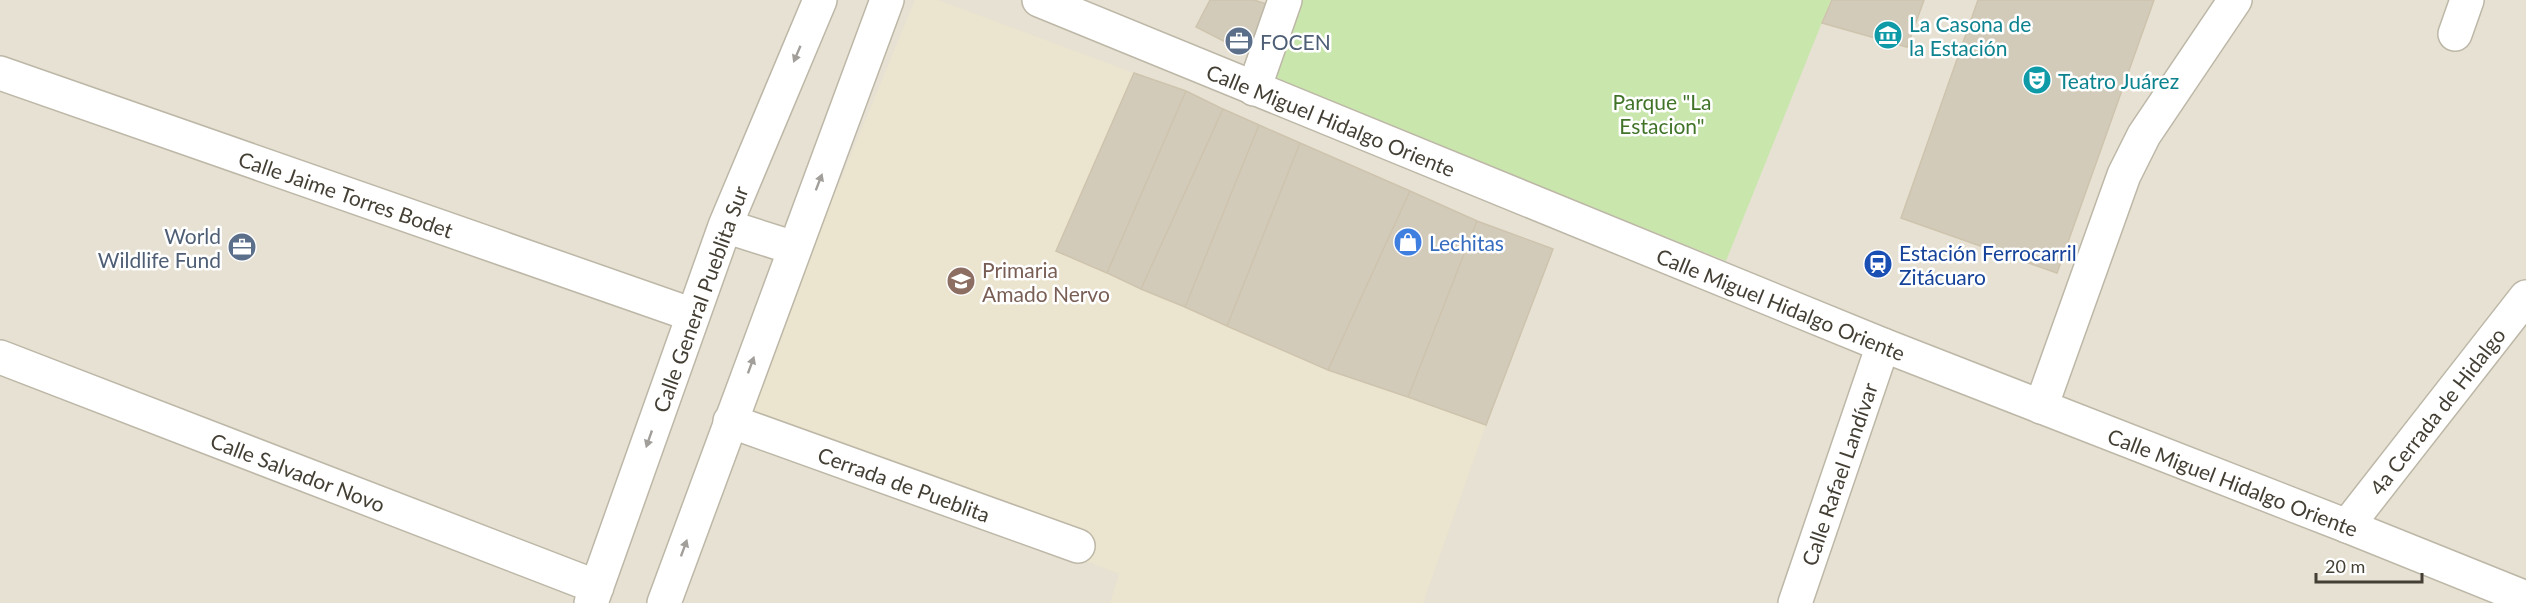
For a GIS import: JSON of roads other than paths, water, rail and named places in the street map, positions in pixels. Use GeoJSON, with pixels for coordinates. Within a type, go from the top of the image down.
{"type":"FeatureCollection","features":[{"type":"Feature","properties":{"kind":"street","name":"Calle General Pueblita Sur"},"geometry":{"type":"LineString","coordinates":[[594,595],[725,226],[820,0]]}},
{"type":"Feature","properties":{"kind":"street"},"geometry":{"type":"LineString","coordinates":[[672,600],[730,422],[887,0]]}},
{"type":"Feature","properties":{"kind":"street","name":"Calle Miguel Hidalgo Oriente"},"geometry":{"type":"LineString","coordinates":[[1039,0],[1883,345],[2526,598]]}},
{"type":"Feature","properties":{"kind":"street"},"geometry":{"type":"LineString","coordinates":[[1254,89],[1285,0]]}},
{"type":"Feature","properties":{"kind":"street"},"geometry":{"type":"LineString","coordinates":[[2041,407],[2124,175],[2144,135],[2235,0]]}},
{"type":"Feature","properties":{"kind":"street"},"geometry":{"type":"LineString","coordinates":[[2456,34],[2467,0]]}},
{"type":"Feature","properties":{"kind":"street","name":"Calle Jaime Torres Bodet"},"geometry":{"type":"LineString","coordinates":[[0,73],[693,315]]}},
{"type":"Feature","properties":{"kind":"street"},"geometry":{"type":"LineString","coordinates":[[725,226],[794,248]]}},
{"type":"Feature","properties":{"kind":"street","name":"4a Cerrada de Hidalgo"},"geometry":{"type":"LineString","coordinates":[[2347,526],[2526,297]]}},
{"type":"Feature","properties":{"kind":"street","name":"Calle Rafael Landívar"},"geometry":{"type":"LineString","coordinates":[[1795,603],[1883,345]]}},
{"type":"Feature","properties":{"kind":"street","name":"Calle Salvador Novo"},"geometry":{"type":"LineString","coordinates":[[0,357],[594,595]]}},
{"type":"Feature","properties":{"kind":"street","name":"Cerrada de Pueblita"},"geometry":{"type":"LineString","coordinates":[[730,422],[1078,546]]}},
{"type":"Feature","properties":{"kind":"place","name":"La Casona de la Estación"},"geometry":{"type":"Point","coordinates":[1888,35]}},
{"type":"Feature","properties":{"kind":"place","name":"FOCEN"},"geometry":{"type":"Point","coordinates":[1239,41]}},
{"type":"Feature","properties":{"kind":"place","name":"Teatro Juárez"},"geometry":{"type":"Point","coordinates":[2037,80]}},
{"type":"Feature","properties":{"kind":"place","name":"Lechitas"},"geometry":{"type":"Point","coordinates":[1408,242]}},
{"type":"Feature","properties":{"kind":"place","name":"World Wildlife Fund"},"geometry":{"type":"Point","coordinates":[242,247]}},
{"type":"Feature","properties":{"kind":"place","name":"Estación Ferrocarril Zitácuaro"},"geometry":{"type":"Point","coordinates":[1878,264]}},
{"type":"Feature","properties":{"kind":"place","name":"Primaria Amado Nervo"},"geometry":{"type":"Point","coordinates":[961,281]}},
{"type":"Feature","properties":{"kind":"park label","name":"Parque \"La Estacion\""},"geometry":{"type":"Point","coordinates":[1662,113]}}]}
